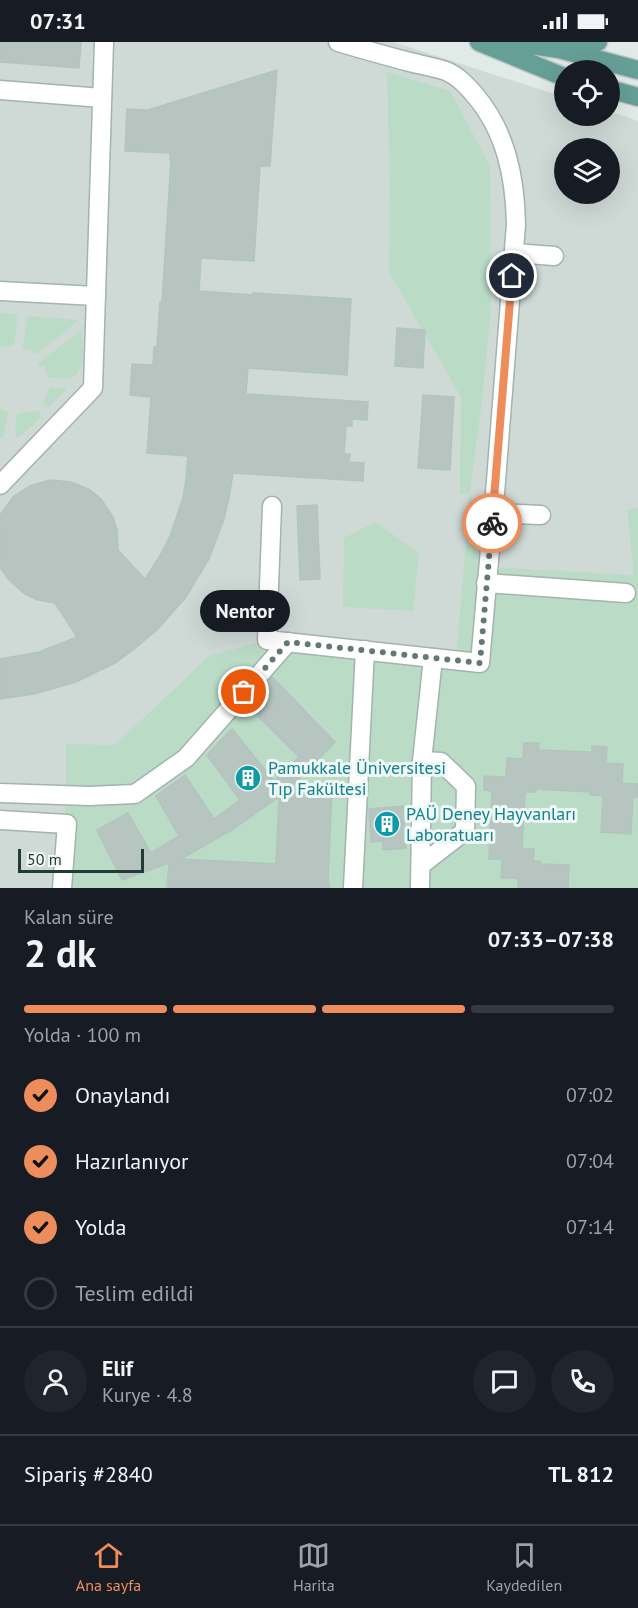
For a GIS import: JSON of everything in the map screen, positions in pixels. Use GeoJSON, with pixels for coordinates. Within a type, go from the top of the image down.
{"type":"FeatureCollection","features":[{"type":"Feature","properties":{"kind":"main road"},"geometry":{"type":"LineString","coordinates":[[479,42],[554,73]]}},
{"type":"Feature","properties":{"kind":"main road"},"geometry":{"type":"LineString","coordinates":[[506,42],[559,50],[638,70]]}},
{"type":"Feature","properties":{"kind":"main road"},"geometry":{"type":"LineString","coordinates":[[559,50],[588,46],[598,42]]}},
{"type":"Feature","properties":{"kind":"main road"},"geometry":{"type":"LineString","coordinates":[[620,92],[638,97]]}},
{"type":"Feature","properties":{"kind":"street"},"geometry":{"type":"LineString","coordinates":[[0,485],[93,388],[104,42]]}},
{"type":"Feature","properties":{"kind":"street"},"geometry":{"type":"LineString","coordinates":[[272,506],[267,640],[480,663],[514,253],[515,207],[512,174],[496,126],[465,84],[447,72],[338,42]]}},
{"type":"Feature","properties":{"kind":"street"},"geometry":{"type":"LineString","coordinates":[[0,90],[102,98]]}},
{"type":"Feature","properties":{"kind":"street"},"geometry":{"type":"LineString","coordinates":[[514,253],[554,256]]}},
{"type":"Feature","properties":{"kind":"street"},"geometry":{"type":"LineString","coordinates":[[0,291],[96,296]]}},
{"type":"Feature","properties":{"kind":"street"},"geometry":{"type":"LineString","coordinates":[[493,513],[541,515]]}},
{"type":"Feature","properties":{"kind":"street"},"geometry":{"type":"LineString","coordinates":[[486,583],[626,593]]}},
{"type":"Feature","properties":{"kind":"street"},"geometry":{"type":"LineString","coordinates":[[0,793],[89,796],[135,794],[186,758],[288,642]]}},
{"type":"Feature","properties":{"kind":"street"},"geometry":{"type":"LineString","coordinates":[[353,888],[364,650]]}},
{"type":"Feature","properties":{"kind":"street"},"geometry":{"type":"LineString","coordinates":[[420,888],[422,761],[433,658]]}},
{"type":"Feature","properties":{"kind":"street"},"geometry":{"type":"LineString","coordinates":[[421,865],[465,831],[465,786],[441,762],[422,761]]}},
{"type":"Feature","properties":{"kind":"street"},"geometry":{"type":"LineString","coordinates":[[0,820],[67,824],[62,888]]}},
{"type":"Feature","properties":{"kind":"shaded area"},"geometry":{"type":"Polygon","coordinates":[[[0,42],[393,42],[554,94],[554,126],[620,126],[620,115],[638,121],[638,888],[0,888],[0,42]]]}},
{"type":"Feature","properties":{"kind":"green space"},"geometry":{"type":"Polygon","coordinates":[[[387,72],[450,91],[490,166],[491,307],[470,493],[460,494],[461,397],[389,272],[390,182],[387,72]]]}},
{"type":"Feature","properties":{"kind":"green space"},"geometry":{"type":"Polygon","coordinates":[[[0,313],[18,314],[14,344],[2,348],[0,346],[0,313]]]}},
{"type":"Feature","properties":{"kind":"green space"},"geometry":{"type":"Polygon","coordinates":[[[28,316],[79,320],[37,354],[30,349],[22,349],[28,316]]]}},
{"type":"Feature","properties":{"kind":"green space"},"geometry":{"type":"Polygon","coordinates":[[[82,330],[83,351],[79,371],[66,379],[48,377],[44,365],[40,367],[38,363],[82,330]]]}},
{"type":"Feature","properties":{"kind":"green space"},"geometry":{"type":"Polygon","coordinates":[[[50,387],[68,388],[48,408],[43,403],[50,387]]]}},
{"type":"Feature","properties":{"kind":"green space"},"geometry":{"type":"Polygon","coordinates":[[[0,408],[8,413],[3,438],[0,438],[0,408]]]}},
{"type":"Feature","properties":{"kind":"green space"},"geometry":{"type":"Polygon","coordinates":[[[40,411],[41,417],[17,437],[15,434],[17,413],[40,411]]]}},
{"type":"Feature","properties":{"kind":"green space"},"geometry":{"type":"Polygon","coordinates":[[[470,493],[487,567],[634,575],[627,510],[638,508],[638,888],[62,888],[66,744],[115,745],[209,656],[267,640],[456,660],[470,493]]]}},
{"type":"Feature","properties":{"kind":"green space"},"geometry":{"type":"Polygon","coordinates":[[[375,522],[419,553],[413,611],[343,607],[344,538],[375,522]]]}},
{"type":"Feature","properties":{"kind":"building"},"geometry":{"type":"Polygon","coordinates":[[[0,42],[81,42],[79,68],[0,62],[0,42]]]}},
{"type":"Feature","properties":{"kind":"building"},"geometry":{"type":"Polygon","coordinates":[[[277,70],[270,166],[260,166],[254,261],[201,258],[199,291],[351,299],[347,375],[248,368],[246,394],[368,402],[367,420],[352,419],[352,426],[346,426],[344,454],[350,454],[349,462],[364,463],[363,481],[233,473],[224,519],[209,559],[186,597],[158,629],[115,663],[76,682],[34,694],[0,699],[0,659],[39,652],[77,637],[55,603],[38,600],[25,594],[9,580],[1,569],[0,515],[13,497],[30,486],[50,480],[71,482],[90,490],[101,499],[113,517],[117,530],[118,550],[145,579],[170,536],[183,498],[188,456],[147,453],[151,397],[130,395],[132,364],[153,365],[154,347],[157,347],[171,160],[170,153],[125,151],[127,109],[148,110],[277,70]]]}},
{"type":"Feature","properties":{"kind":"building"},"geometry":{"type":"Polygon","coordinates":[[[397,328],[425,330],[423,368],[395,366],[397,328]]]}},
{"type":"Feature","properties":{"kind":"building"},"geometry":{"type":"Polygon","coordinates":[[[423,395],[454,397],[450,470],[418,468],[423,395]]]}},
{"type":"Feature","properties":{"kind":"building"},"geometry":{"type":"Polygon","coordinates":[[[317,505],[320,579],[300,580],[297,506],[317,505]]]}},
{"type":"Feature","properties":{"kind":"building","name":"Pamukkale Üniversitesi Tıp Fakültesi"},"geometry":{"type":"Polygon","coordinates":[[[272,677],[335,742],[290,788],[332,790],[328,880],[330,888],[167,888],[169,863],[122,880],[97,830],[128,813],[151,853],[179,836],[156,796],[185,775],[214,819],[240,800],[207,755],[232,729],[274,781],[299,757],[250,708],[272,677]],[[279,797],[233,829],[181,859],[276,864],[279,797]]]}},
{"type":"Feature","properties":{"kind":"building"},"geometry":{"type":"Polygon","coordinates":[[[524,743],[539,743],[538,750],[592,752],[592,746],[607,747],[606,763],[623,764],[622,783],[638,784],[638,798],[633,797],[631,834],[601,832],[603,796],[590,795],[590,792],[536,789],[536,792],[525,792],[522,849],[534,849],[533,861],[540,861],[540,864],[569,865],[568,888],[518,888],[518,878],[501,878],[502,859],[489,859],[492,791],[484,790],[484,776],[506,777],[507,758],[523,759],[524,743]]]}},
{"type":"Feature","properties":{"kind":"building","name":"PAÜ Deney Hayvanları Laboratuarı"},"geometry":{"type":"Polygon","coordinates":[[[403,806],[406,848],[383,850],[383,841],[371,842],[369,809],[403,806]]]}},
{"type":"Feature","properties":{"kind":"way so far"},"geometry":{"type":"LineString","coordinates":[[244,692],[288,642],[480,663],[492,523]]}},
{"type":"Feature","properties":{"kind":"place","name":"Nentor"},"geometry":{"type":"Point","coordinates":[244,692]}},
{"type":"Feature","properties":{"kind":"place","name":"Pamukkale Üniversitesi Tıp Fakültesi"},"geometry":{"type":"Point","coordinates":[248,778]}},
{"type":"Feature","properties":{"kind":"place","name":"PAÜ Deney Hayvanları Laboratuarı"},"geometry":{"type":"Point","coordinates":[387,824]}},
{"type":"Feature","properties":{"kind":"route"},"geometry":{"type":"LineString","coordinates":[[492,523],[512,276]]}}]}
